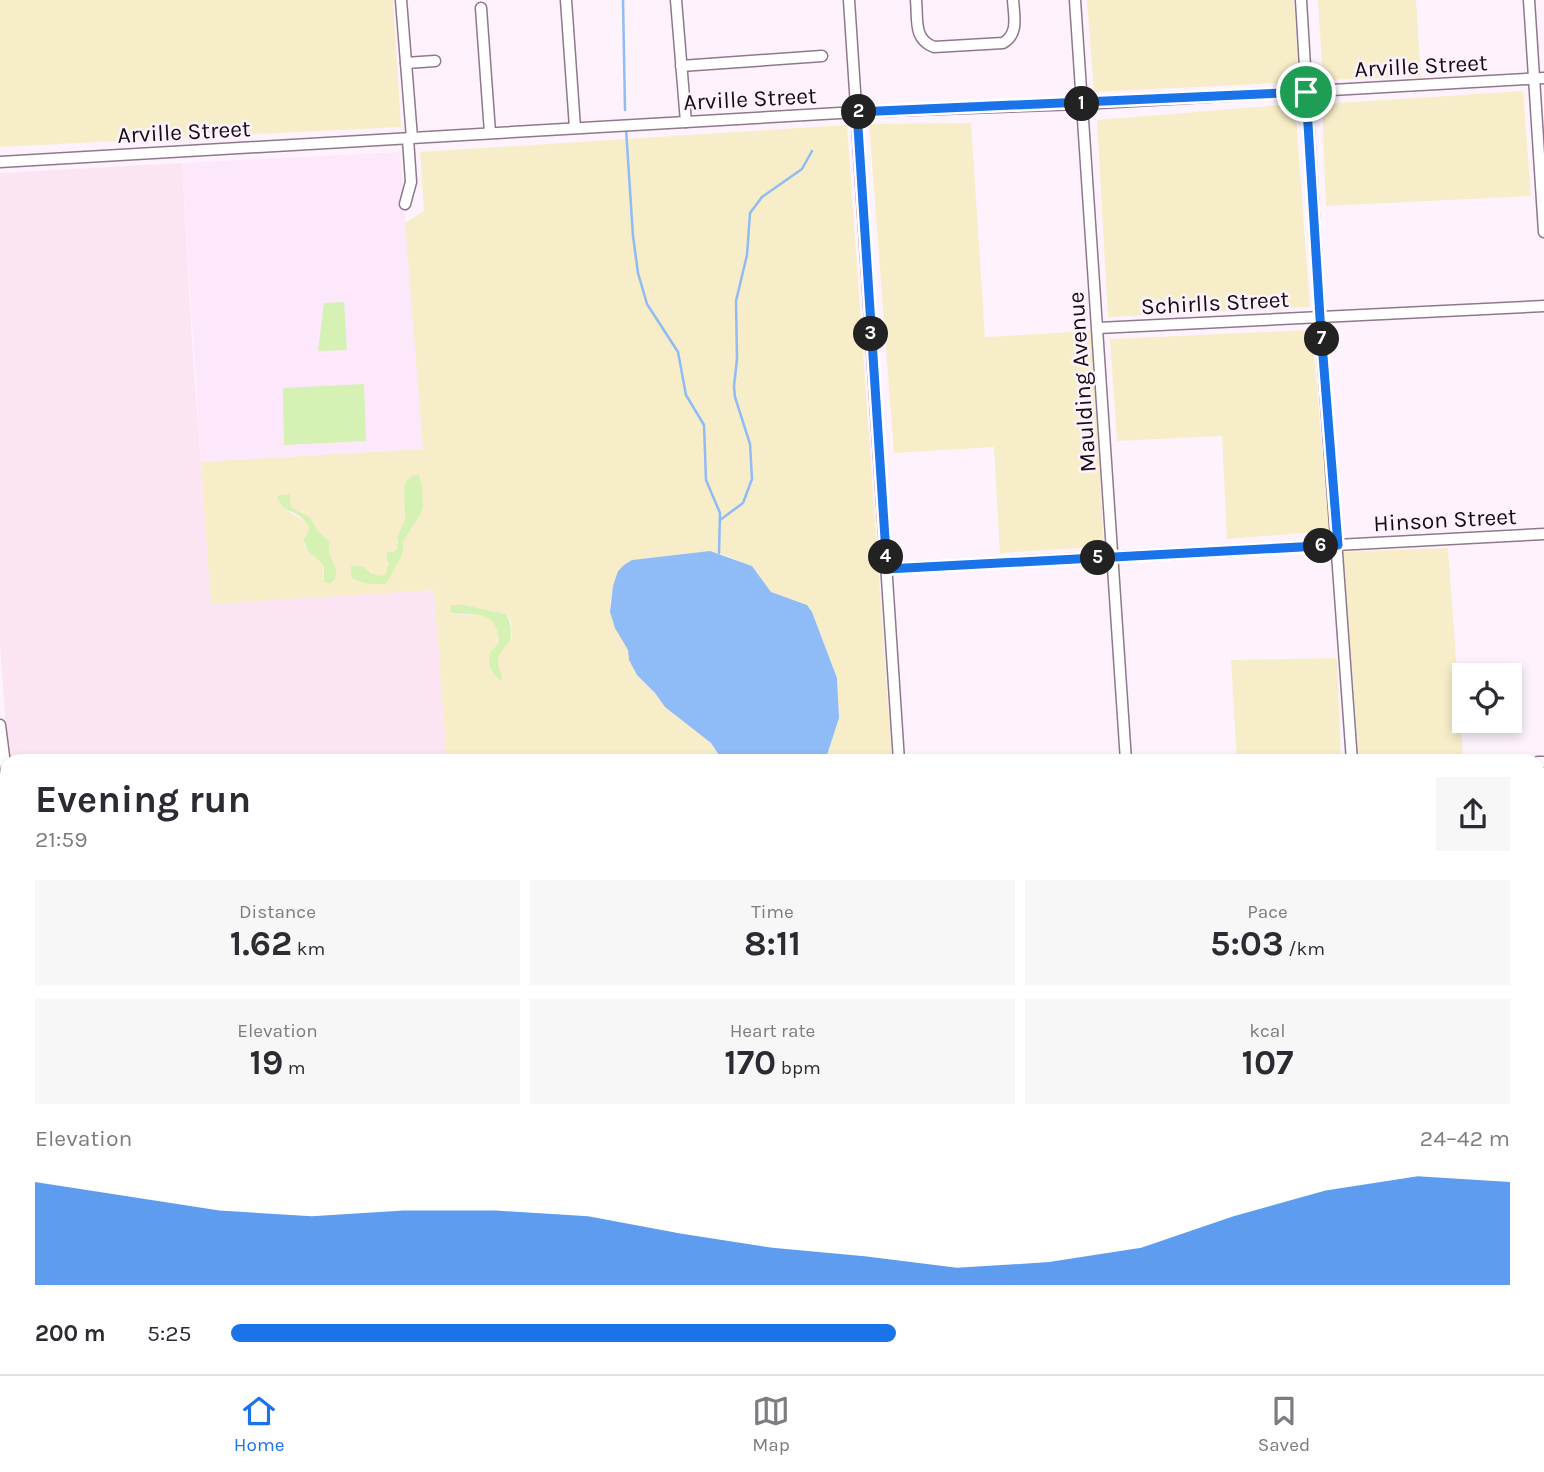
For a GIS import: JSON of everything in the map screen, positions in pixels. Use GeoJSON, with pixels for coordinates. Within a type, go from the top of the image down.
{"type":"FeatureCollection","features":[{"type":"Feature","properties":{"kind":"street"},"geometry":{"type":"LineString","coordinates":[[401,0],[411,182],[405,204]]}},
{"type":"Feature","properties":{"kind":"street"},"geometry":{"type":"LineString","coordinates":[[566,0],[575,128]]}},
{"type":"Feature","properties":{"kind":"street"},"geometry":{"type":"LineString","coordinates":[[677,0],[686,122]]}},
{"type":"Feature","properties":{"kind":"street"},"geometry":{"type":"LineString","coordinates":[[849,0],[900,754]]}},
{"type":"Feature","properties":{"kind":"street"},"geometry":{"type":"LineString","coordinates":[[916,0],[919,35],[924,43],[934,47],[1003,43],[1014,30],[1013,0]]}},
{"type":"Feature","properties":{"kind":"street","name":"Maulding Avenue"},"geometry":{"type":"LineString","coordinates":[[1075,0],[1126,754]]}},
{"type":"Feature","properties":{"kind":"street"},"geometry":{"type":"LineString","coordinates":[[1301,0],[1320,318],[1352,754]]}},
{"type":"Feature","properties":{"kind":"street"},"geometry":{"type":"LineString","coordinates":[[1529,0],[1539,78],[1544,232]]}},
{"type":"Feature","properties":{"kind":"street"},"geometry":{"type":"LineString","coordinates":[[481,8],[490,133]]}},
{"type":"Feature","properties":{"kind":"street"},"geometry":{"type":"LineString","coordinates":[[681,66],[822,56]]}},
{"type":"Feature","properties":{"kind":"street"},"geometry":{"type":"LineString","coordinates":[[406,64],[435,61]]}},
{"type":"Feature","properties":{"kind":"street","name":"Arville Street"},"geometry":{"type":"LineString","coordinates":[[0,162],[857,112],[1082,104],[1539,78]]}},
{"type":"Feature","properties":{"kind":"street","name":"Schirlls Street"},"geometry":{"type":"LineString","coordinates":[[1098,328],[1544,306]]}},
{"type":"Feature","properties":{"kind":"street","name":"Hinson Street"},"geometry":{"type":"LineString","coordinates":[[887,569],[1544,534]]}},
{"type":"Feature","properties":{"kind":"street"},"geometry":{"type":"LineString","coordinates":[[0,725],[2,754]]}},
{"type":"Feature","properties":{"kind":"shaded area"},"geometry":{"type":"Polygon","coordinates":[[[400,152],[423,449],[201,462],[182,163],[400,152]]]}},
{"type":"Feature","properties":{"kind":"shaded area"},"geometry":{"type":"Polygon","coordinates":[[[182,163],[194,374],[212,603],[435,590],[447,754],[8,754],[0,644],[0,173],[182,163]]]}},
{"type":"Feature","properties":{"kind":"green space"},"geometry":{"type":"Polygon","coordinates":[[[344,302],[347,350],[318,351],[324,303],[344,302]]]}},
{"type":"Feature","properties":{"kind":"green space"},"geometry":{"type":"Polygon","coordinates":[[[364,384],[366,441],[284,445],[283,388],[364,384]]]}},
{"type":"Feature","properties":{"kind":"green space"},"geometry":{"type":"Polygon","coordinates":[[[419,475],[423,487],[423,508],[409,533],[394,573],[386,584],[367,584],[354,579],[351,577],[351,565],[363,566],[372,574],[386,558],[387,552],[398,543],[397,537],[405,519],[403,488],[407,478],[419,475]]]}},
{"type":"Feature","properties":{"kind":"green space"},"geometry":{"type":"Polygon","coordinates":[[[291,494],[291,504],[311,518],[318,531],[329,541],[329,552],[337,571],[335,580],[330,584],[324,582],[324,567],[308,551],[303,539],[309,530],[305,522],[284,508],[276,495],[291,494]]]}},
{"type":"Feature","properties":{"kind":"green space"},"geometry":{"type":"Polygon","coordinates":[[[450,605],[465,605],[506,614],[511,638],[502,682],[494,675],[489,664],[490,654],[499,641],[493,624],[483,616],[451,613],[450,605]]]}},
{"type":"Feature","properties":{"kind":"sand"},"geometry":{"type":"Polygon","coordinates":[[[0,0],[393,0],[401,127],[0,147],[0,0]]]}},
{"type":"Feature","properties":{"kind":"sand"},"geometry":{"type":"Polygon","coordinates":[[[1087,0],[1294,0],[1299,82],[1094,92],[1087,0]]]}},
{"type":"Feature","properties":{"kind":"sand"},"geometry":{"type":"Polygon","coordinates":[[[1318,0],[1416,0],[1421,77],[1323,80],[1318,0]]]}},
{"type":"Feature","properties":{"kind":"sand"},"geometry":{"type":"Polygon","coordinates":[[[1523,91],[1531,196],[1326,206],[1322,104],[1523,91]]]}},
{"type":"Feature","properties":{"kind":"sand"},"geometry":{"type":"Polygon","coordinates":[[[1295,104],[1310,307],[1108,317],[1097,120],[1295,104]]]}},
{"type":"Feature","properties":{"kind":"sand"},"geometry":{"type":"Polygon","coordinates":[[[971,123],[985,337],[1091,331],[1104,546],[1000,553],[994,447],[894,453],[869,124],[971,123]]]}},
{"type":"Feature","properties":{"kind":"sand"},"geometry":{"type":"Polygon","coordinates":[[[847,125],[892,754],[827,754],[839,718],[837,678],[812,612],[807,605],[771,592],[752,566],[719,553],[701,552],[632,560],[618,571],[610,603],[612,620],[628,650],[629,660],[637,675],[665,707],[711,743],[718,754],[446,754],[434,590],[211,604],[201,462],[423,449],[405,223],[424,211],[420,152],[847,125]],[[413,475],[404,483],[405,519],[397,537],[397,549],[387,552],[389,563],[385,575],[378,576],[362,566],[355,565],[351,566],[351,577],[354,579],[367,584],[386,584],[403,553],[403,542],[423,510],[419,475],[413,475]],[[290,494],[277,496],[279,502],[308,524],[309,530],[303,539],[304,543],[323,564],[324,582],[330,584],[335,580],[337,571],[329,552],[329,541],[318,531],[311,518],[293,509],[290,494]],[[451,605],[451,613],[483,616],[493,622],[499,640],[490,654],[489,664],[494,674],[502,681],[498,660],[512,638],[511,621],[506,614],[465,605],[451,605]]]}},
{"type":"Feature","properties":{"kind":"sand"},"geometry":{"type":"Polygon","coordinates":[[[1312,330],[1329,531],[1227,539],[1222,436],[1117,441],[1110,339],[1312,330]]]}},
{"type":"Feature","properties":{"kind":"sand"},"geometry":{"type":"Polygon","coordinates":[[[1448,548],[1456,663],[1452,663],[1452,733],[1461,733],[1463,754],[1359,754],[1343,552],[1448,548]]]}},
{"type":"Feature","properties":{"kind":"sand"},"geometry":{"type":"Polygon","coordinates":[[[1337,658],[1341,754],[1237,754],[1231,660],[1337,658]]]}},
{"type":"Feature","properties":{"kind":"water"},"geometry":{"type":"Polygon","coordinates":[[[710,551],[752,566],[771,592],[807,605],[837,678],[839,718],[827,754],[718,754],[711,743],[665,707],[637,675],[610,612],[618,571],[632,560],[710,551]]]}},
{"type":"Feature","properties":{"kind":"waterway"},"geometry":{"type":"LineString","coordinates":[[623,0],[625,110]]}},
{"type":"Feature","properties":{"kind":"waterway"},"geometry":{"type":"LineString","coordinates":[[626,129],[638,273],[647,304],[678,352],[686,395],[704,425],[706,480],[720,513],[719,553]]}},
{"type":"Feature","properties":{"kind":"waterway"},"geometry":{"type":"LineString","coordinates":[[720,520],[743,503],[752,479],[750,444],[734,386],[737,359],[736,301],[747,255],[750,213],[762,197],[802,169],[812,151]]}},
{"type":"Feature","properties":{"kind":"route"},"geometry":{"type":"LineString","coordinates":[[1306,92],[1338,545],[887,569],[857,112],[1306,92]]}}]}
